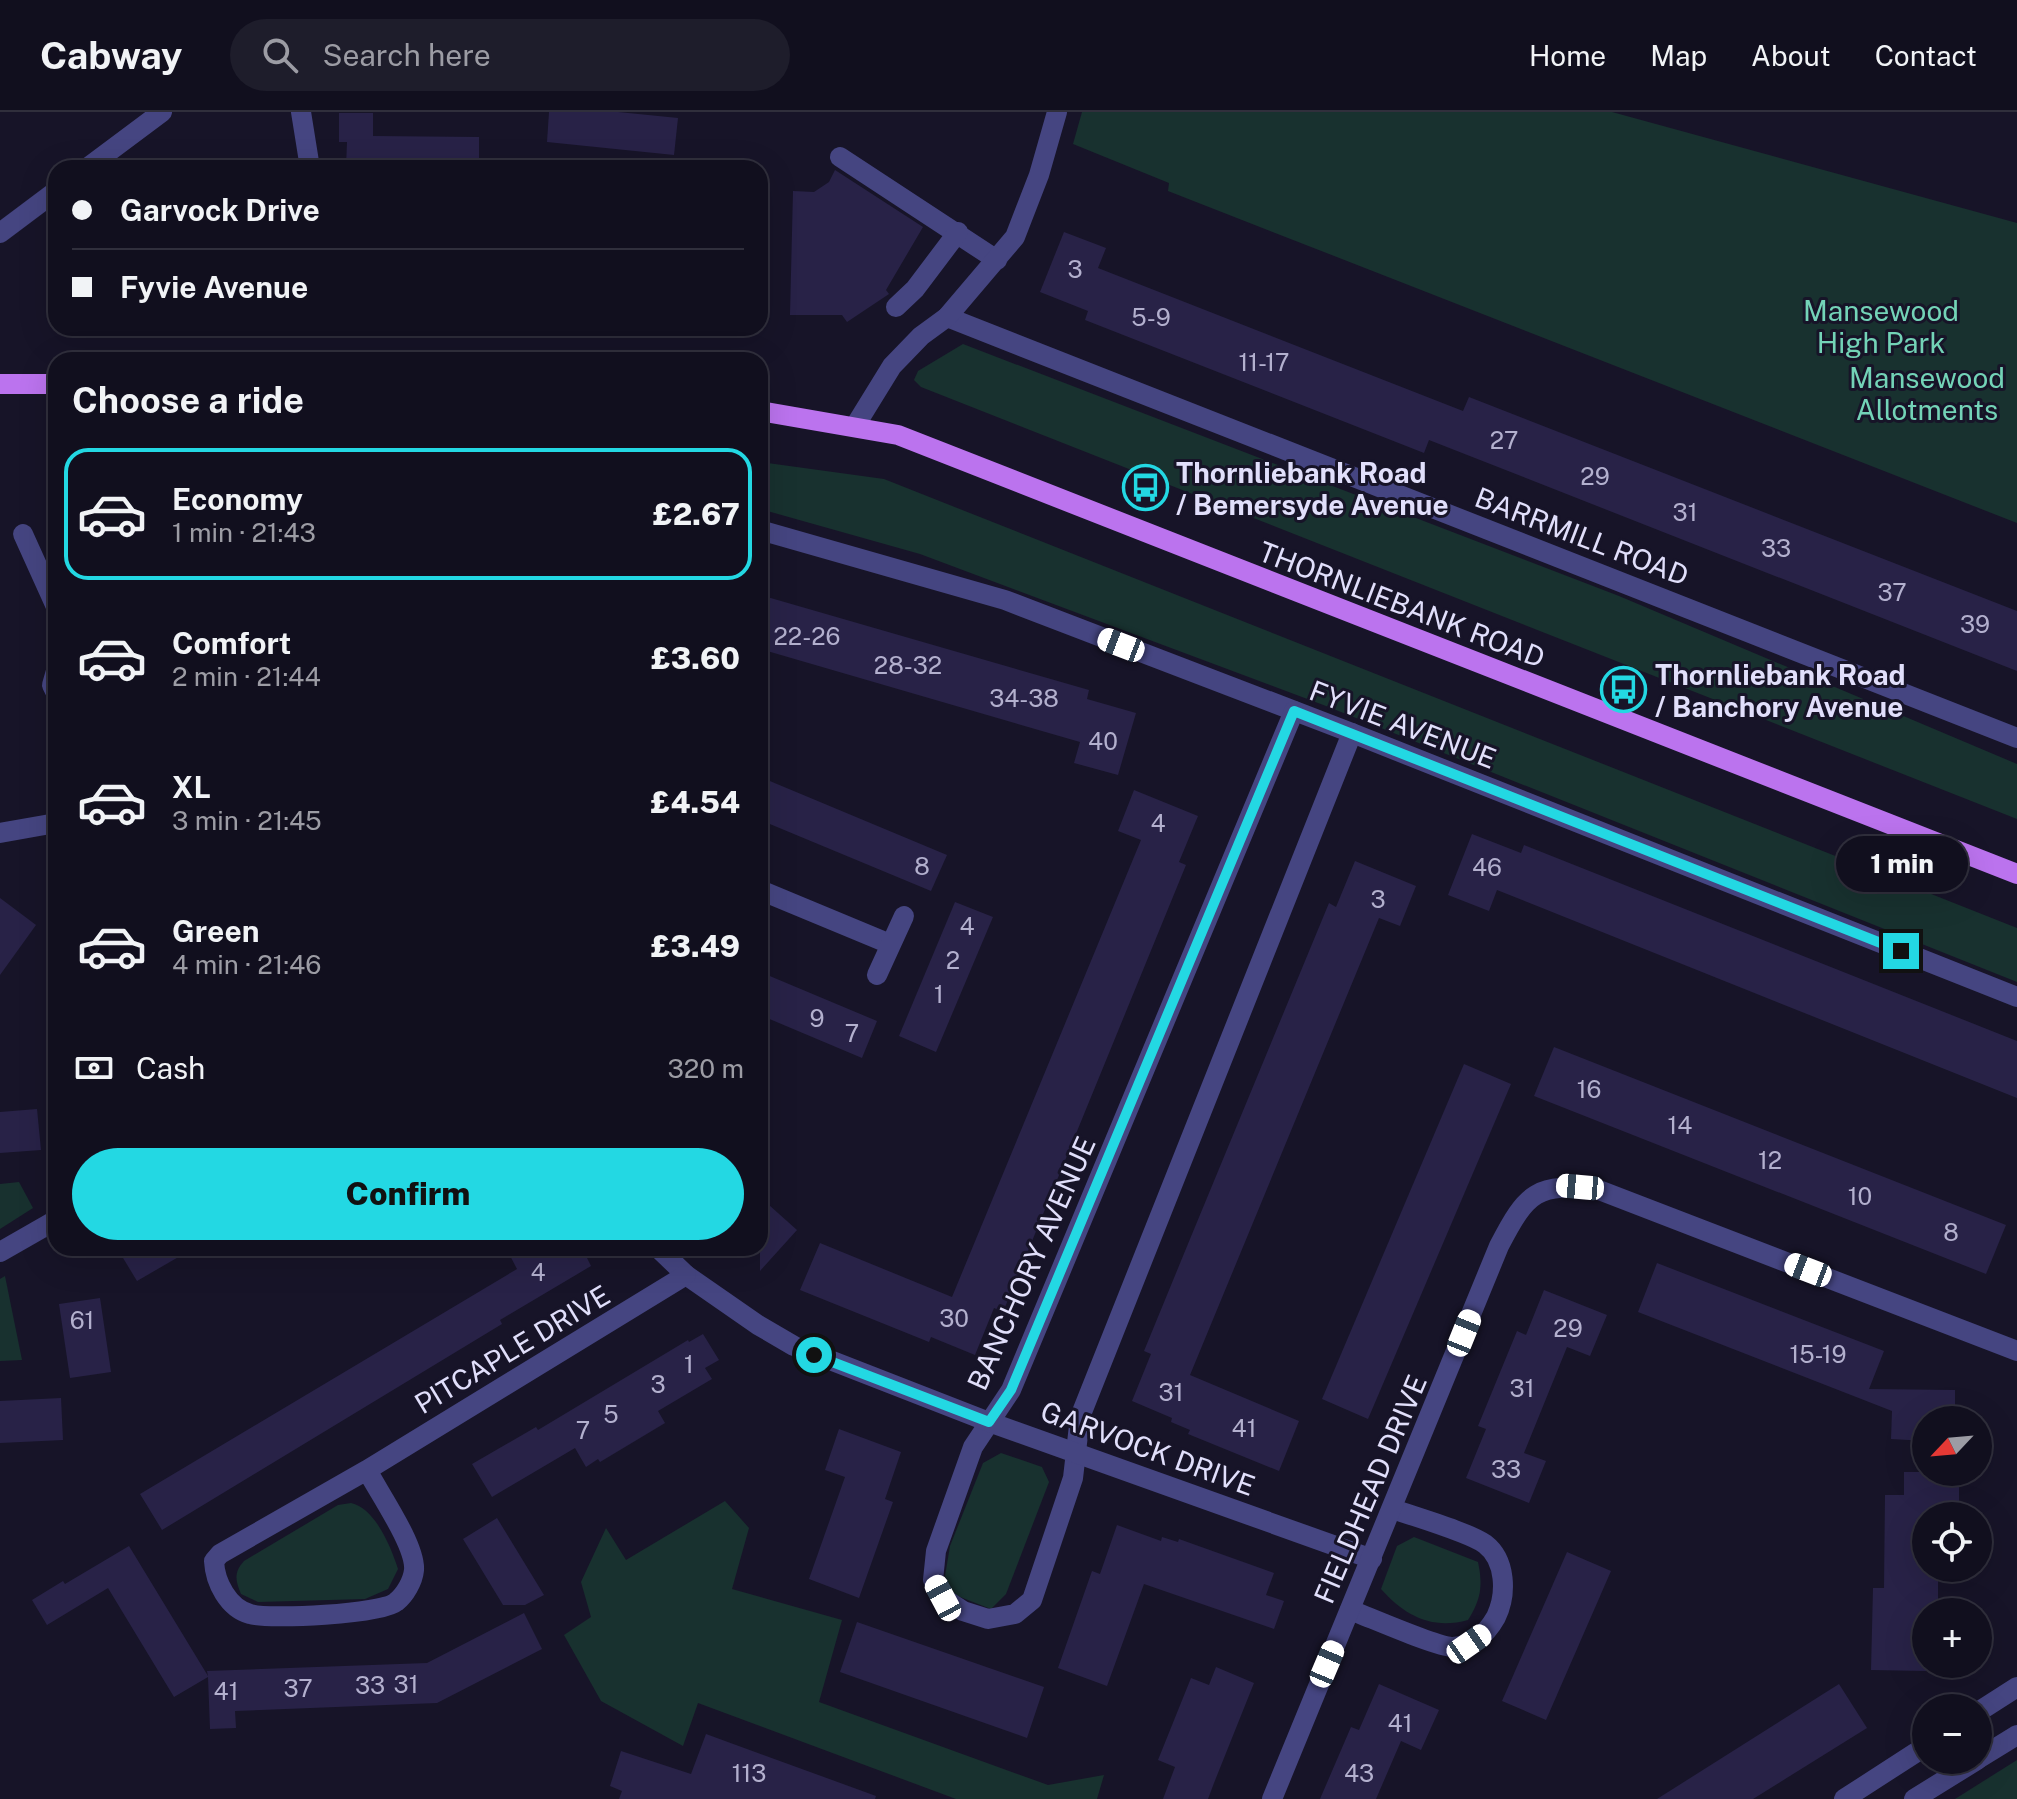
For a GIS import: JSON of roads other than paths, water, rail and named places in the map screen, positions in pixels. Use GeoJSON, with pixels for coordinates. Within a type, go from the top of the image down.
{"type":"FeatureCollection","features":[{"type":"Feature","properties":{"kind":"main road"},"geometry":{"type":"LineString","coordinates":[[0,384],[48,384]]}},
{"type":"Feature","properties":{"kind":"main road","name":"THORNLIEBANK ROAD"},"geometry":{"type":"LineString","coordinates":[[768,412],[898,435],[2017,874]]}},
{"type":"Feature","properties":{"kind":"street"},"geometry":{"type":"LineString","coordinates":[[98,160],[162,112]]}},
{"type":"Feature","properties":{"kind":"street"},"geometry":{"type":"LineString","coordinates":[[301,112],[309,160]]}},
{"type":"Feature","properties":{"kind":"street"},"geometry":{"type":"LineString","coordinates":[[855,426],[892,366],[921,336],[947,317],[1015,237],[1038,178],[1057,112]]}},
{"type":"Feature","properties":{"kind":"street"},"geometry":{"type":"LineString","coordinates":[[840,157],[997,260]]}},
{"type":"Feature","properties":{"kind":"street"},"geometry":{"type":"LineString","coordinates":[[0,233],[48,197]]}},
{"type":"Feature","properties":{"kind":"street"},"geometry":{"type":"LineString","coordinates":[[896,307],[915,289],[958,232]]}},
{"type":"Feature","properties":{"kind":"street","name":"BARRMILL ROAD"},"geometry":{"type":"LineString","coordinates":[[947,317],[2017,738]]}},
{"type":"Feature","properties":{"kind":"street","name":"FYVIE AVENUE"},"geometry":{"type":"LineString","coordinates":[[768,532],[1005,600],[1352,733],[2017,997]]}},
{"type":"Feature","properties":{"kind":"street"},"geometry":{"type":"LineString","coordinates":[[23,534],[48,589]]}},
{"type":"Feature","properties":{"kind":"street","name":"BANCHORY AVENUE"},"geometry":{"type":"LineString","coordinates":[[1294,711],[1011,1390],[973,1447],[936,1551],[933,1580],[943,1598],[963,1611],[988,1619],[1015,1614],[1032,1600],[1073,1478],[1080,1417],[1352,733]]}},
{"type":"Feature","properties":{"kind":"street"},"geometry":{"type":"LineString","coordinates":[[0,833],[48,824]]}},
{"type":"Feature","properties":{"kind":"street"},"geometry":{"type":"LineString","coordinates":[[768,893],[890,944]]}},
{"type":"Feature","properties":{"kind":"street"},"geometry":{"type":"LineString","coordinates":[[877,975],[904,916]]}},
{"type":"Feature","properties":{"kind":"street","name":"FIELDHEAD DRIVE"},"geometry":{"type":"LineString","coordinates":[[1272,1799],[1499,1246],[1519,1208],[1541,1191],[1558,1186],[1599,1190],[2017,1351]]}},
{"type":"Feature","properties":{"kind":"street"},"geometry":{"type":"LineString","coordinates":[[0,1252],[48,1225]]}},
{"type":"Feature","properties":{"kind":"street","name":"GARVOCK DRIVE"},"geometry":{"type":"LineString","coordinates":[[666,1256],[686,1275],[794,1346],[989,1422],[1372,1559]]}},
{"type":"Feature","properties":{"kind":"street","name":"PITCAPLE DRIVE"},"geometry":{"type":"LineString","coordinates":[[367,1470],[412,1555],[414,1571],[408,1589],[395,1603],[377,1610],[282,1616],[251,1615],[235,1607],[215,1573],[214,1561],[220,1554],[367,1470],[686,1275]]}},
{"type":"Feature","properties":{"kind":"street"},"geometry":{"type":"LineString","coordinates":[[1350,1610],[1450,1647],[1469,1644],[1487,1631],[1498,1613],[1503,1584],[1500,1560],[1484,1544],[1393,1509]]}},
{"type":"Feature","properties":{"kind":"street"},"geometry":{"type":"LineString","coordinates":[[1992,1703],[2017,1687]]}},
{"type":"Feature","properties":{"kind":"street"},"geometry":{"type":"LineString","coordinates":[[1992,1751],[2017,1735]]}},
{"type":"Feature","properties":{"kind":"street"},"geometry":{"type":"LineString","coordinates":[[1844,1799],[1912,1755]]}},
{"type":"Feature","properties":{"kind":"street"},"geometry":{"type":"LineString","coordinates":[[1914,1799],[1954,1774]]}},
{"type":"Feature","properties":{"kind":"place","name":"Thornliebank Road / Bemersyde Avenue"},"geometry":{"type":"Point","coordinates":[1145,488]}},
{"type":"Feature","properties":{"kind":"place","name":"Thornliebank Road / Banchory Avenue"},"geometry":{"type":"Point","coordinates":[1624,690]}},
{"type":"Feature","properties":{"kind":"park label","name":"Mansewood High Park"},"geometry":{"type":"Point","coordinates":[1881,326]}},
{"type":"Feature","properties":{"kind":"park label","name":"Mansewood Allotments"},"geometry":{"type":"Point","coordinates":[1927,393]}}]}
